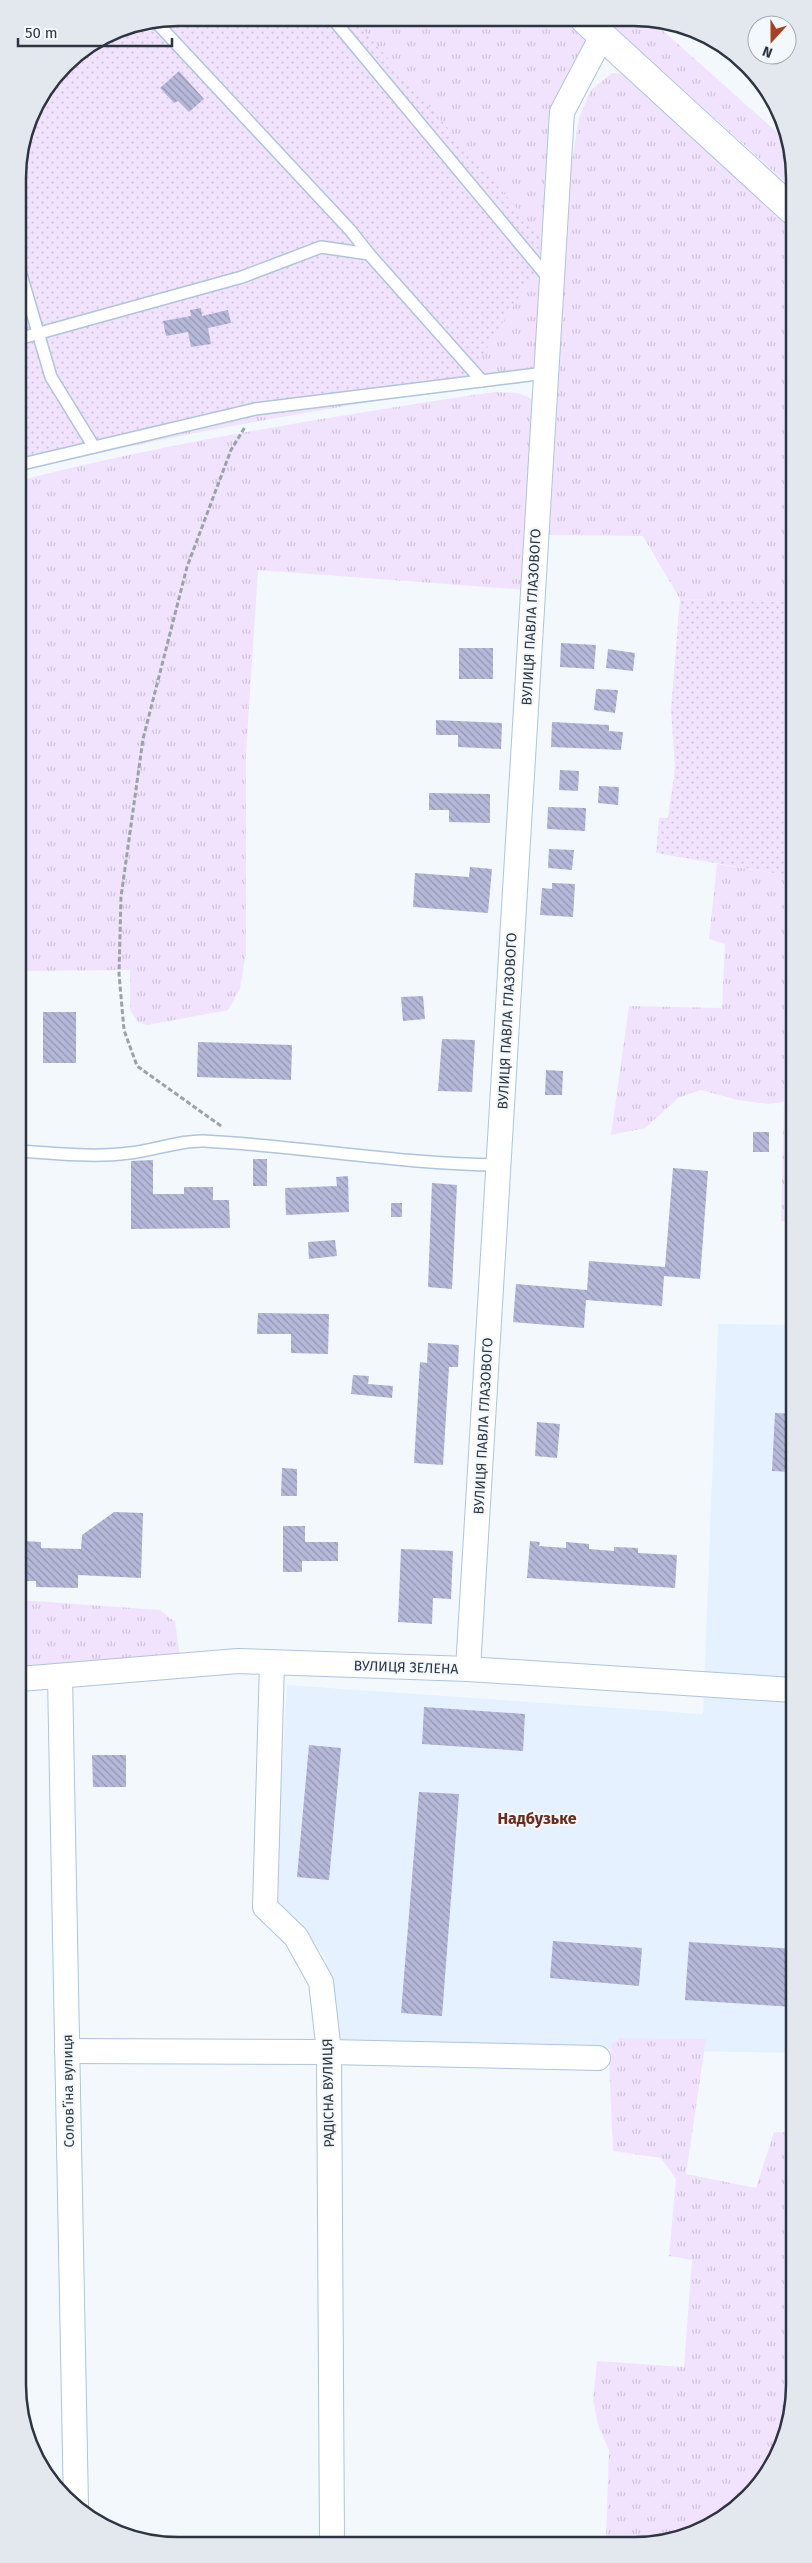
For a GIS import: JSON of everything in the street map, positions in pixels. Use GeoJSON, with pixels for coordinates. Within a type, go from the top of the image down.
{"type":"FeatureCollection","features":[{"type":"Feature","properties":{"kind":"main road"},"geometry":{"type":"LineString","coordinates":[[594,28],[786,204]]}},
{"type":"Feature","properties":{"kind":"street","name":"ВУЛИЦЯ ПАВЛА ГЛАЗОВОГО"},"geometry":{"type":"LineString","coordinates":[[468,1669],[562,112],[594,28]]}},
{"type":"Feature","properties":{"kind":"street","name":"ВУЛИЦЯ ЗЕЛЕНА"},"geometry":{"type":"LineString","coordinates":[[26,1679],[238,1661],[468,1669],[785,1690]]}},
{"type":"Feature","properties":{"kind":"street","name":"РАДІСНА ВУЛИЦЯ"},"geometry":{"type":"LineString","coordinates":[[272,1663],[264,1907],[296,1937],[321,1982],[329,2052],[332,2537]]}},
{"type":"Feature","properties":{"kind":"street","name":"Соловʼїна вулиця"},"geometry":{"type":"LineString","coordinates":[[60,1676],[76,2496]]}},
{"type":"Feature","properties":{"kind":"street"},"geometry":{"type":"LineString","coordinates":[[67,2051],[329,2052],[598,2058]]}},
{"type":"Feature","properties":{"kind":"lane"},"geometry":{"type":"LineString","coordinates":[[339,27],[551,282]]}},
{"type":"Feature","properties":{"kind":"lane"},"geometry":{"type":"LineString","coordinates":[[161,28],[351,231],[369,254],[482,381]]}},
{"type":"Feature","properties":{"kind":"lane"},"geometry":{"type":"LineString","coordinates":[[27,337],[242,277],[321,247],[369,254]]}},
{"type":"Feature","properties":{"kind":"lane"},"geometry":{"type":"LineString","coordinates":[[27,297],[51,377],[94,447]]}},
{"type":"Feature","properties":{"kind":"lane"},"geometry":{"type":"LineString","coordinates":[[27,463],[255,409],[545,373]]}},
{"type":"Feature","properties":{"kind":"lane"},"geometry":{"type":"LineString","coordinates":[[27,1151],[95,1156],[129,1153],[201,1141],[247,1146],[321,1150],[440,1165],[498,1165]]}},
{"type":"Feature","properties":{"kind":"path"},"geometry":{"type":"LineString","coordinates":[[247,1146],[183,1096],[137,1066],[124,1030],[119,974],[121,897],[143,739],[187,567],[231,450],[255,409]]}},
{"type":"Feature","properties":{"kind":"shaded area"},"geometry":{"type":"Polygon","coordinates":[[[718,1324],[785,1325],[785,2053],[338,2044],[325,1957],[274,1902],[287,1685],[703,1714],[718,1324]]]}},
{"type":"Feature","properties":{"kind":"green space"},"geometry":{"type":"Polygon","coordinates":[[[577,26],[588,48],[573,86],[541,361],[531,376],[516,384],[491,384],[253,422],[135,445],[27,470],[27,456],[316,390],[343,27],[577,26]]]}},
{"type":"Feature","properties":{"kind":"green space"},"geometry":{"type":"Polygon","coordinates":[[[613,26],[661,29],[779,135],[783,149],[786,183],[613,26]]]}},
{"type":"Feature","properties":{"kind":"green space"},"geometry":{"type":"Polygon","coordinates":[[[168,27],[361,27],[550,247],[467,380],[94,447],[27,465],[27,168],[31,139],[38,120],[52,94],[64,78],[94,52],[129,34],[168,27]]]}},
{"type":"Feature","properties":{"kind":"green space"},"geometry":{"type":"Polygon","coordinates":[[[612,73],[631,74],[786,215],[786,603],[680,599],[643,536],[549,535],[571,166],[579,118],[591,90],[612,73]]]}},
{"type":"Feature","properties":{"kind":"green space"},"geometry":{"type":"Polygon","coordinates":[[[494,392],[518,393],[537,401],[528,590],[258,570],[246,753],[246,952],[240,989],[228,1010],[147,1025],[138,1022],[130,1010],[130,970],[27,971],[27,479],[136,454],[315,420],[494,392]]]}},
{"type":"Feature","properties":{"kind":"green space"},"geometry":{"type":"Polygon","coordinates":[[[680,599],[786,603],[786,875],[656,853],[659,818],[668,818],[675,768],[671,709],[680,599]]]}},
{"type":"Feature","properties":{"kind":"green space"},"geometry":{"type":"Polygon","coordinates":[[[717,864],[786,875],[786,1221],[781,1221],[784,1102],[767,1104],[738,1100],[701,1090],[678,1098],[645,1128],[611,1135],[629,1006],[722,1008],[725,944],[709,939],[717,864]]]}},
{"type":"Feature","properties":{"kind":"green space"},"geometry":{"type":"Polygon","coordinates":[[[26,1600],[160,1610],[175,1622],[180,1656],[26,1682],[26,1600]]]}},
{"type":"Feature","properties":{"kind":"green space"},"geometry":{"type":"Polygon","coordinates":[[[620,2038],[706,2039],[686,2174],[756,2188],[774,2132],[785,2133],[785,2395],[781,2424],[774,2443],[760,2469],[748,2485],[734,2499],[710,2516],[683,2529],[663,2534],[634,2537],[606,2537],[609,2450],[598,2425],[593,2400],[597,2361],[684,2367],[692,2260],[669,2256],[676,2179],[661,2158],[613,2151],[609,2061],[612,2044],[620,2038]]]}},
{"type":"Feature","properties":{"kind":"building"},"geometry":{"type":"Polygon","coordinates":[[[179,71],[204,99],[189,112],[178,101],[174,103],[160,88],[179,71]]]}},
{"type":"Feature","properties":{"kind":"building"},"geometry":{"type":"Polygon","coordinates":[[[201,308],[202,316],[228,310],[231,323],[208,328],[211,344],[191,347],[188,332],[166,336],[163,321],[191,316],[190,310],[201,308]]]}},
{"type":"Feature","properties":{"kind":"building"},"geometry":{"type":"Polygon","coordinates":[[[561,643],[596,645],[594,669],[560,667],[561,643]]]}},
{"type":"Feature","properties":{"kind":"building"},"geometry":{"type":"Polygon","coordinates":[[[459,648],[493,648],[493,679],[459,679],[459,648]]]}},
{"type":"Feature","properties":{"kind":"building"},"geometry":{"type":"Polygon","coordinates":[[[608,649],[635,653],[633,671],[606,668],[608,649]]]}},
{"type":"Feature","properties":{"kind":"building"},"geometry":{"type":"Polygon","coordinates":[[[596,689],[618,690],[615,713],[594,710],[596,689]]]}},
{"type":"Feature","properties":{"kind":"building"},"geometry":{"type":"Polygon","coordinates":[[[436,720],[502,723],[501,749],[458,747],[458,735],[436,735],[436,720]]]}},
{"type":"Feature","properties":{"kind":"building"},"geometry":{"type":"Polygon","coordinates":[[[552,722],[609,725],[609,731],[623,732],[621,750],[551,747],[552,722]]]}},
{"type":"Feature","properties":{"kind":"building"},"geometry":{"type":"Polygon","coordinates":[[[560,770],[579,771],[578,791],[559,790],[560,770]]]}},
{"type":"Feature","properties":{"kind":"building"},"geometry":{"type":"Polygon","coordinates":[[[599,786],[619,787],[618,805],[598,803],[599,786]]]}},
{"type":"Feature","properties":{"kind":"building"},"geometry":{"type":"Polygon","coordinates":[[[429,793],[490,794],[490,823],[449,822],[449,810],[429,810],[429,793]]]}},
{"type":"Feature","properties":{"kind":"building"},"geometry":{"type":"Polygon","coordinates":[[[548,807],[586,808],[585,831],[547,829],[548,807]]]}},
{"type":"Feature","properties":{"kind":"building"},"geometry":{"type":"Polygon","coordinates":[[[549,849],[574,850],[572,870],[548,868],[549,849]]]}},
{"type":"Feature","properties":{"kind":"building"},"geometry":{"type":"Polygon","coordinates":[[[470,867],[492,869],[488,913],[413,907],[415,873],[469,877],[470,867]]]}},
{"type":"Feature","properties":{"kind":"building"},"geometry":{"type":"Polygon","coordinates":[[[552,883],[575,884],[573,917],[540,915],[542,888],[552,889],[552,883]]]}},
{"type":"Feature","properties":{"kind":"building"},"geometry":{"type":"Polygon","coordinates":[[[423,996],[425,1019],[403,1021],[401,997],[423,996]]]}},
{"type":"Feature","properties":{"kind":"building"},"geometry":{"type":"Polygon","coordinates":[[[43,1012],[76,1012],[76,1063],[43,1063],[43,1012]]]}},
{"type":"Feature","properties":{"kind":"building"},"geometry":{"type":"Polygon","coordinates":[[[442,1039],[475,1040],[472,1092],[438,1091],[442,1039]]]}},
{"type":"Feature","properties":{"kind":"building"},"geometry":{"type":"Polygon","coordinates":[[[198,1042],[292,1045],[291,1080],[197,1077],[198,1042]]]}},
{"type":"Feature","properties":{"kind":"building"},"geometry":{"type":"Polygon","coordinates":[[[546,1070],[563,1071],[562,1095],[545,1095],[546,1070]]]}},
{"type":"Feature","properties":{"kind":"building"},"geometry":{"type":"Polygon","coordinates":[[[753,1132],[769,1132],[769,1152],[753,1152],[753,1132]]]}},
{"type":"Feature","properties":{"kind":"building"},"geometry":{"type":"Polygon","coordinates":[[[253,1159],[267,1159],[267,1186],[253,1186],[253,1159]]]}},
{"type":"Feature","properties":{"kind":"building"},"geometry":{"type":"Polygon","coordinates":[[[153,1160],[153,1194],[184,1194],[184,1187],[213,1187],[213,1200],[229,1200],[230,1228],[131,1229],[131,1161],[153,1160]]]}},
{"type":"Feature","properties":{"kind":"building"},"geometry":{"type":"Polygon","coordinates":[[[673,1168],[708,1171],[700,1279],[664,1276],[662,1306],[586,1300],[584,1328],[513,1322],[516,1284],[587,1290],[589,1261],[665,1267],[673,1168]]]}},
{"type":"Feature","properties":{"kind":"building"},"geometry":{"type":"Polygon","coordinates":[[[348,1176],[349,1212],[286,1215],[285,1188],[337,1186],[336,1177],[348,1176]]]}},
{"type":"Feature","properties":{"kind":"building"},"geometry":{"type":"Polygon","coordinates":[[[432,1183],[457,1185],[452,1289],[428,1287],[432,1183]]]}},
{"type":"Feature","properties":{"kind":"building"},"geometry":{"type":"Polygon","coordinates":[[[391,1203],[402,1203],[402,1217],[391,1217],[391,1203]]]}},
{"type":"Feature","properties":{"kind":"building"},"geometry":{"type":"Polygon","coordinates":[[[335,1240],[337,1256],[309,1259],[308,1242],[335,1240]]]}},
{"type":"Feature","properties":{"kind":"building"},"geometry":{"type":"Polygon","coordinates":[[[258,1313],[329,1314],[328,1354],[291,1353],[291,1334],[257,1334],[258,1313]]]}},
{"type":"Feature","properties":{"kind":"building"},"geometry":{"type":"Polygon","coordinates":[[[428,1343],[459,1345],[458,1367],[449,1367],[443,1465],[414,1463],[420,1362],[427,1363],[428,1343]]]}},
{"type":"Feature","properties":{"kind":"building"},"geometry":{"type":"Polygon","coordinates":[[[353,1375],[369,1376],[368,1384],[393,1386],[392,1398],[351,1394],[353,1375]]]}},
{"type":"Feature","properties":{"kind":"building"},"geometry":{"type":"Polygon","coordinates":[[[775,1413],[785,1414],[785,1472],[772,1471],[775,1413]]]}},
{"type":"Feature","properties":{"kind":"building"},"geometry":{"type":"Polygon","coordinates":[[[537,1422],[560,1424],[557,1458],[535,1456],[537,1422]]]}},
{"type":"Feature","properties":{"kind":"building"},"geometry":{"type":"Polygon","coordinates":[[[282,1468],[297,1469],[297,1496],[281,1496],[282,1468]]]}},
{"type":"Feature","properties":{"kind":"building"},"geometry":{"type":"Polygon","coordinates":[[[114,1512],[143,1513],[141,1578],[78,1575],[78,1588],[36,1587],[36,1581],[26,1581],[26,1541],[41,1542],[41,1548],[81,1549],[82,1535],[114,1512]]]}},
{"type":"Feature","properties":{"kind":"building"},"geometry":{"type":"Polygon","coordinates":[[[283,1526],[305,1526],[305,1542],[338,1542],[338,1561],[302,1561],[302,1572],[283,1572],[283,1526]]]}},
{"type":"Feature","properties":{"kind":"building"},"geometry":{"type":"Polygon","coordinates":[[[530,1541],[540,1542],[539,1546],[566,1548],[566,1542],[589,1544],[589,1549],[614,1551],[614,1547],[638,1548],[638,1553],[677,1555],[675,1588],[527,1578],[530,1541]]]}},
{"type":"Feature","properties":{"kind":"building"},"geometry":{"type":"Polygon","coordinates":[[[401,1549],[453,1551],[451,1599],[433,1598],[432,1624],[398,1622],[401,1549]]]}},
{"type":"Feature","properties":{"kind":"building"},"geometry":{"type":"Polygon","coordinates":[[[424,1707],[525,1714],[523,1751],[422,1744],[424,1707]]]}},
{"type":"Feature","properties":{"kind":"building"},"geometry":{"type":"Polygon","coordinates":[[[309,1745],[341,1748],[329,1880],[297,1877],[309,1745]]]}},
{"type":"Feature","properties":{"kind":"building"},"geometry":{"type":"Polygon","coordinates":[[[92,1755],[126,1755],[126,1787],[93,1787],[92,1755]]]}},
{"type":"Feature","properties":{"kind":"building"},"geometry":{"type":"Polygon","coordinates":[[[419,1792],[459,1794],[442,2016],[401,2013],[419,1792]]]}},
{"type":"Feature","properties":{"kind":"building"},"geometry":{"type":"Polygon","coordinates":[[[553,1941],[642,1948],[639,1986],[550,1978],[553,1941]]]}},
{"type":"Feature","properties":{"kind":"building"},"geometry":{"type":"Polygon","coordinates":[[[689,1942],[785,1948],[785,2006],[685,2000],[689,1942]]]}},
{"type":"Feature","properties":{"kind":"district","name":"Надбузьке"},"geometry":{"type":"Point","coordinates":[537,1818]}}]}
